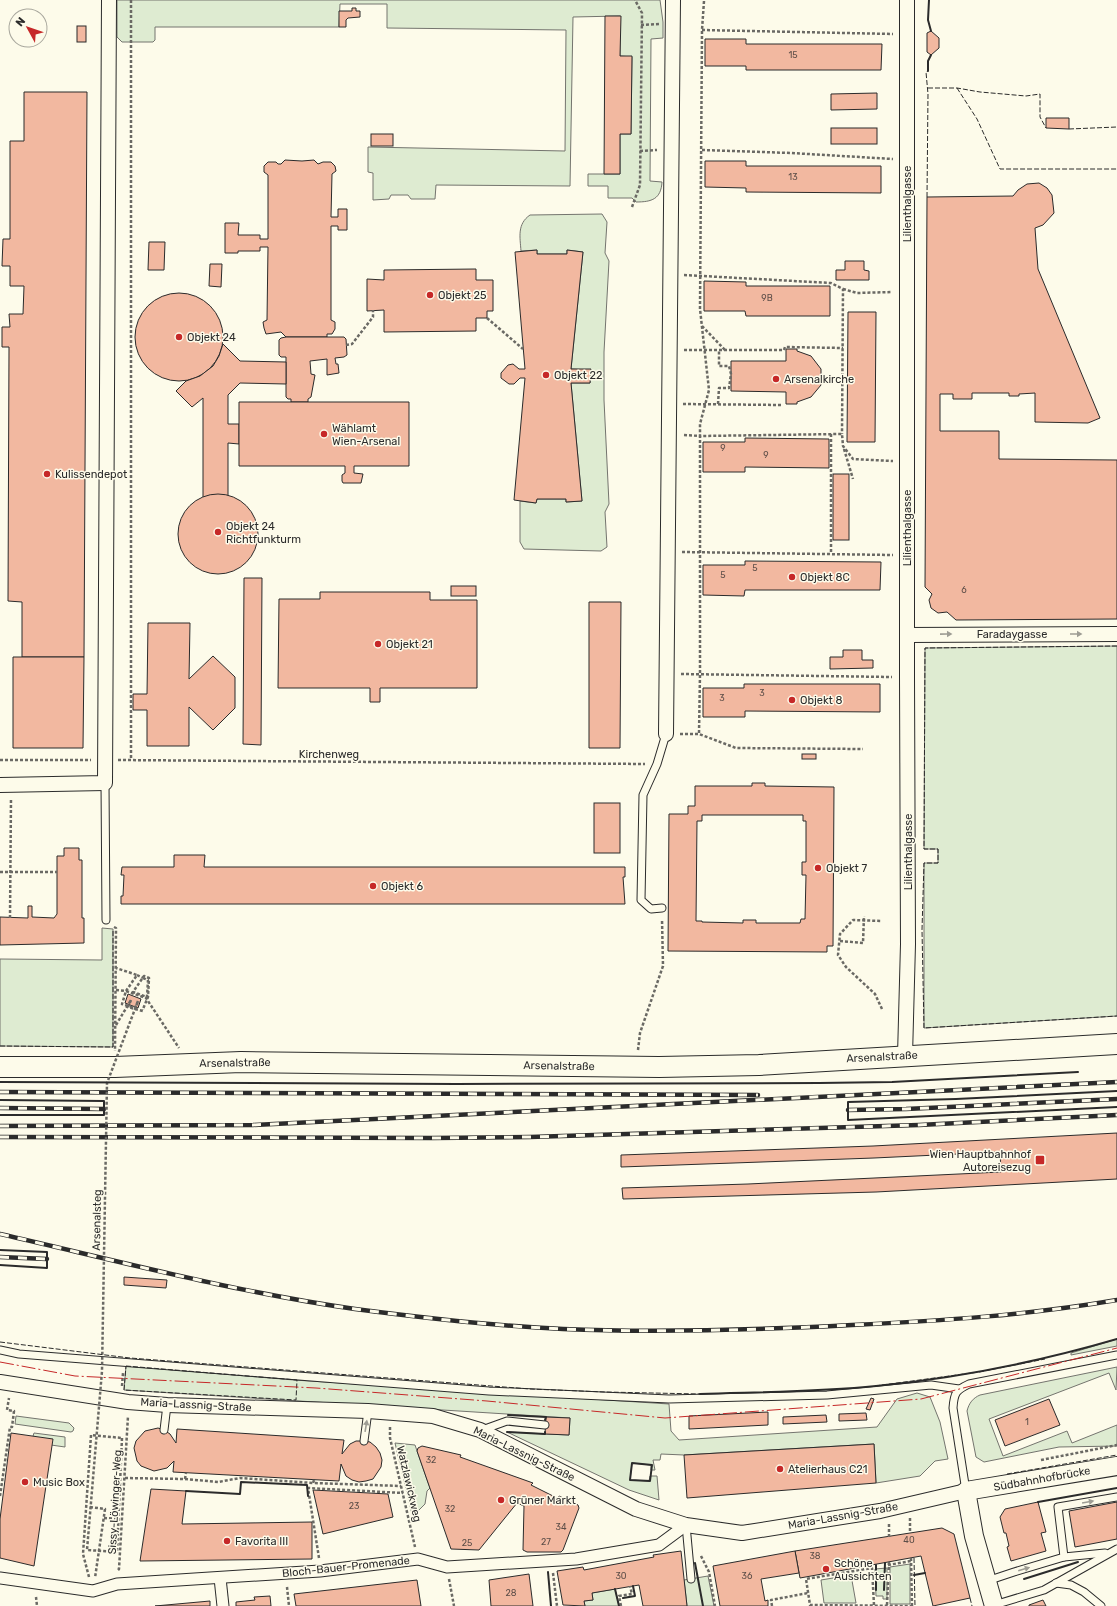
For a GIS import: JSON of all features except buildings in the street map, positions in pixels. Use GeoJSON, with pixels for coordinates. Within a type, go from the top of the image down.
{"type":"FeatureCollection","features":[{"type":"Feature","properties":{"kind":"main road","name":"Arsenalstraße"},"geometry":{"type":"LineString","coordinates":[[0,1067],[115,1067],[283,1062],[636,1068],[758,1065],[1117,1044]]}},
{"type":"Feature","properties":{"kind":"street"},"geometry":{"type":"LineString","coordinates":[[6,785],[105,783],[109,0]]}},
{"type":"Feature","properties":{"kind":"street"},"geometry":{"type":"LineString","coordinates":[[666,734],[673,0]]}},
{"type":"Feature","properties":{"kind":"street","name":"Lilienthalgasse"},"geometry":{"type":"LineString","coordinates":[[905,1056],[908,944],[907,0]]}},
{"type":"Feature","properties":{"kind":"street","name":"Faradaygasse"},"geometry":{"type":"LineString","coordinates":[[907,635],[1117,634]]}},
{"type":"Feature","properties":{"kind":"street","name":"Maria-Lassnig-Straße"},"geometry":{"type":"LineString","coordinates":[[6,1382],[125,1401],[166,1405],[368,1411],[433,1416],[480,1430],[636,1509],[686,1525],[742,1533],[880,1511],[966,1491]]}},
{"type":"Feature","properties":{"kind":"street","name":"Südbahnhofbrücke"},"geometry":{"type":"LineString","coordinates":[[966,1491],[1117,1466]]}},
{"type":"Feature","properties":{"kind":"street"},"geometry":{"type":"LineString","coordinates":[[966,1491],[974,1536],[994,1606]]}},
{"type":"Feature","properties":{"kind":"street","name":"Bloch-Bauer-Promenade"},"geometry":{"type":"LineString","coordinates":[[0,1578],[93,1591],[117,1584],[286,1574],[418,1559],[447,1567],[576,1559],[659,1545],[686,1525]]}},
{"type":"Feature","properties":{"kind":"street"},"geometry":{"type":"LineString","coordinates":[[220,1578],[223,1606]]}},
{"type":"Feature","properties":{"kind":"lane"},"geometry":{"type":"LineString","coordinates":[[662,908],[650,909],[641,900],[643,795],[657,764],[666,734]]}},
{"type":"Feature","properties":{"kind":"lane"},"geometry":{"type":"LineString","coordinates":[[105,783],[106,920]]}},
{"type":"Feature","properties":{"kind":"lane"},"geometry":{"type":"LineString","coordinates":[[0,1350],[19,1354],[489,1391],[669,1399],[827,1395],[931,1385],[959,1389]]}},
{"type":"Feature","properties":{"kind":"lane"},"geometry":{"type":"LineString","coordinates":[[966,1491],[953,1408],[954,1397],[959,1389],[969,1384],[1117,1355]]}},
{"type":"Feature","properties":{"kind":"lane"},"geometry":{"type":"LineString","coordinates":[[164,1430],[166,1405]]}},
{"type":"Feature","properties":{"kind":"lane"},"geometry":{"type":"LineString","coordinates":[[364,1440],[368,1411]]}},
{"type":"Feature","properties":{"kind":"lane"},"geometry":{"type":"LineString","coordinates":[[480,1430],[507,1421],[545,1425]]}},
{"type":"Feature","properties":{"kind":"lane"},"geometry":{"type":"LineString","coordinates":[[1064,1558],[1058,1507],[1117,1496]]}},
{"type":"Feature","properties":{"kind":"lane"},"geometry":{"type":"LineString","coordinates":[[686,1525],[691,1579]]}},
{"type":"Feature","properties":{"kind":"lane"},"geometry":{"type":"LineString","coordinates":[[994,1606],[1044,1590],[1117,1549]]}},
{"type":"Feature","properties":{"kind":"lane"},"geometry":{"type":"LineString","coordinates":[[987,1582],[1014,1572],[1064,1558],[1108,1553]]}},
{"type":"Feature","properties":{"kind":"lane"},"geometry":{"type":"LineString","coordinates":[[1056,1583],[1071,1585],[1084,1592],[1101,1606]]}},
{"type":"Feature","properties":{"kind":"path"},"geometry":{"type":"LineString","coordinates":[[131,0],[131,760]]}},
{"type":"Feature","properties":{"kind":"path"},"geometry":{"type":"LineString","coordinates":[[632,208],[640,185],[642,13],[635,0]]}},
{"type":"Feature","properties":{"kind":"path"},"geometry":{"type":"LineString","coordinates":[[704,1],[702,30],[700,276],[702,326],[709,390],[700,424],[699,734],[736,748],[863,749]]}},
{"type":"Feature","properties":{"kind":"path"},"geometry":{"type":"LineString","coordinates":[[702,30],[907,34]]}},
{"type":"Feature","properties":{"kind":"path"},"geometry":{"type":"LineString","coordinates":[[702,150],[791,153],[908,160]]}},
{"type":"Feature","properties":{"kind":"path"},"geometry":{"type":"LineString","coordinates":[[670,275],[831,283],[843,289],[857,293],[907,292]]}},
{"type":"Feature","properties":{"kind":"path"},"geometry":{"type":"LineString","coordinates":[[843,289],[842,434],[843,446],[853,480]]}},
{"type":"Feature","properties":{"kind":"path"},"geometry":{"type":"LineString","coordinates":[[346,345],[352,344],[373,317],[373,310]]}},
{"type":"Feature","properties":{"kind":"path"},"geometry":{"type":"LineString","coordinates":[[487,318],[523,349]]}},
{"type":"Feature","properties":{"kind":"path"},"geometry":{"type":"LineString","coordinates":[[702,326],[725,350]]}},
{"type":"Feature","properties":{"kind":"path"},"geometry":{"type":"LineString","coordinates":[[670,350],[784,350],[785,347],[843,348]]}},
{"type":"Feature","properties":{"kind":"path"},"geometry":{"type":"LineString","coordinates":[[718,404],[719,388],[729,388],[731,374],[729,366],[719,366],[719,350]]}},
{"type":"Feature","properties":{"kind":"path"},"geometry":{"type":"LineString","coordinates":[[669,404],[781,404]]}},
{"type":"Feature","properties":{"kind":"path"},"geometry":{"type":"LineString","coordinates":[[669,434],[700,436],[842,434]]}},
{"type":"Feature","properties":{"kind":"path"},"geometry":{"type":"LineString","coordinates":[[831,434],[831,554]]}},
{"type":"Feature","properties":{"kind":"path"},"geometry":{"type":"LineString","coordinates":[[843,446],[853,460],[907,461]]}},
{"type":"Feature","properties":{"kind":"path"},"geometry":{"type":"LineString","coordinates":[[668,552],[907,555]]}},
{"type":"Feature","properties":{"kind":"path"},"geometry":{"type":"LineString","coordinates":[[666,674],[907,677]]}},
{"type":"Feature","properties":{"kind":"path","name":"Kirchenweg"},"geometry":{"type":"LineString","coordinates":[[0,760],[657,764]]}},
{"type":"Feature","properties":{"kind":"path"},"geometry":{"type":"LineString","coordinates":[[6,785],[10,872],[10,918]]}},
{"type":"Feature","properties":{"kind":"path"},"geometry":{"type":"LineString","coordinates":[[0,872],[57,872]]}},
{"type":"Feature","properties":{"kind":"path"},"geometry":{"type":"LineString","coordinates":[[636,1068],[640,1033],[663,966],[662,908]]}},
{"type":"Feature","properties":{"kind":"path"},"geometry":{"type":"LineString","coordinates":[[882,921],[864,918],[853,920],[840,934],[838,955],[846,967],[875,994],[882,1009]]}},
{"type":"Feature","properties":{"kind":"path"},"geometry":{"type":"LineString","coordinates":[[840,941],[863,943],[864,918]]}},
{"type":"Feature","properties":{"kind":"path"},"geometry":{"type":"LineString","coordinates":[[106,920],[116,928],[115,1067]]}},
{"type":"Feature","properties":{"kind":"path"},"geometry":{"type":"LineString","coordinates":[[115,1026],[131,1000],[128,1006],[143,1012],[148,997],[149,978],[144,976],[133,992],[147,997],[148,980],[143,978],[137,975],[116,968]]}},
{"type":"Feature","properties":{"kind":"path"},"geometry":{"type":"LineString","coordinates":[[128,1006],[122,1004],[126,991],[137,975]]}},
{"type":"Feature","properties":{"kind":"path"},"geometry":{"type":"LineString","coordinates":[[116,990],[126,991],[146,998],[189,1064]]}},
{"type":"Feature","properties":{"kind":"path","name":"Arsenalsteg"},"geometry":{"type":"LineString","coordinates":[[93,1591],[83,1554],[91,1435],[122,1438],[119,1519],[117,1552],[87,1550],[90,1507],[102,1371],[107,1083],[138,1001],[135,1008],[128,1006]]}},
{"type":"Feature","properties":{"kind":"path","name":"Sissy-Löwinger-Weg"},"geometry":{"type":"LineString","coordinates":[[114,1574],[120,1569],[125,1478],[124,1362]]}},
{"type":"Feature","properties":{"kind":"path"},"geometry":{"type":"LineString","coordinates":[[0,1496],[10,1427],[12,1427],[14,1411],[7,1410],[6,1382]]}},
{"type":"Feature","properties":{"kind":"path","name":"Watzlawickweg"},"geometry":{"type":"LineString","coordinates":[[390,1413],[390,1438],[418,1559]]}},
{"type":"Feature","properties":{"kind":"path"},"geometry":{"type":"LineString","coordinates":[[1060,1456],[1117,1446]]}},
{"type":"Feature","properties":{"kind":"path"},"geometry":{"type":"LineString","coordinates":[[185,1479],[186,1473]]}},
{"type":"Feature","properties":{"kind":"path"},"geometry":{"type":"LineString","coordinates":[[125,1478],[185,1479],[218,1482],[240,1478],[401,1486]]}},
{"type":"Feature","properties":{"kind":"path"},"geometry":{"type":"LineString","coordinates":[[320,1571],[308,1488],[403,1493]]}},
{"type":"Feature","properties":{"kind":"path"},"geometry":{"type":"LineString","coordinates":[[90,1507],[105,1509],[93,1591]]}},
{"type":"Feature","properties":{"kind":"path"},"geometry":{"type":"LineString","coordinates":[[104,1518],[119,1519]]}},
{"type":"Feature","properties":{"kind":"path"},"geometry":{"type":"LineString","coordinates":[[699,1552],[709,1572],[715,1606]]}},
{"type":"Feature","properties":{"kind":"path"},"geometry":{"type":"LineString","coordinates":[[551,1560],[557,1606]]}},
{"type":"Feature","properties":{"kind":"path"},"geometry":{"type":"LineString","coordinates":[[874,1605],[872,1568],[806,1579],[810,1605],[912,1606],[911,1560],[888,1564],[888,1605]]}},
{"type":"Feature","properties":{"kind":"path"},"geometry":{"type":"LineString","coordinates":[[447,1567],[454,1606]]}},
{"type":"Feature","properties":{"kind":"path"},"geometry":{"type":"LineString","coordinates":[[286,1574],[289,1606]]}},
{"type":"Feature","properties":{"kind":"path"},"geometry":{"type":"LineString","coordinates":[[621,1606],[619,1596],[632,1594],[630,1586]]}},
{"type":"Feature","properties":{"kind":"path"},"geometry":{"type":"LineString","coordinates":[[772,1606],[771,1600],[808,1593]]}},
{"type":"Feature","properties":{"kind":"green space"},"geometry":{"type":"Polygon","coordinates":[[[117,0],[660,0],[663,22],[663,38],[651,39],[650,181],[662,182],[660,192],[658,196],[651,200],[636,202],[632,198],[608,198],[608,186],[588,186],[588,174],[620,174],[620,134],[631,134],[632,57],[620,56],[620,16],[573,17],[570,186],[436,185],[435,199],[411,199],[408,195],[391,195],[389,199],[373,200],[373,173],[368,172],[368,147],[565,151],[566,30],[387,28],[387,4],[340,4],[339,27],[155,27],[155,40],[153,42],[122,42],[117,37],[117,0]]]}},
{"type":"Feature","properties":{"kind":"green space"},"geometry":{"type":"Polygon","coordinates":[[[602,214],[607,222],[605,253],[609,261],[604,352],[604,400],[609,504],[605,512],[607,547],[601,551],[524,549],[520,542],[520,501],[536,503],[537,499],[566,499],[566,502],[582,501],[571,383],[590,383],[591,370],[571,369],[583,252],[567,250],[567,254],[537,254],[537,250],[521,251],[520,231],[523,222],[530,215],[602,214]]]}},
{"type":"Feature","properties":{"kind":"green space"},"geometry":{"type":"Polygon","coordinates":[[[1117,646],[1117,1016],[924,1028],[924,863],[938,863],[938,849],[924,849],[925,648],[1117,646]]]}},
{"type":"Feature","properties":{"kind":"green space"},"geometry":{"type":"Polygon","coordinates":[[[102,928],[113,929],[113,1047],[0,1046],[0,959],[102,960],[102,928]]]}},
{"type":"Feature","properties":{"kind":"green space"},"geometry":{"type":"Polygon","coordinates":[[[1117,1339],[1117,1346],[1071,1355],[1071,1353],[1117,1339]]]}},
{"type":"Feature","properties":{"kind":"green space"},"geometry":{"type":"Polygon","coordinates":[[[126,1366],[294,1380],[669,1404],[671,1431],[679,1440],[877,1427],[897,1399],[917,1393],[930,1397],[940,1422],[948,1459],[935,1461],[920,1476],[876,1483],[874,1444],[684,1455],[661,1454],[660,1460],[653,1460],[655,1470],[651,1470],[651,1465],[632,1463],[630,1480],[649,1481],[650,1476],[657,1476],[659,1500],[629,1490],[507,1432],[569,1435],[570,1418],[124,1390],[126,1366]]]}},
{"type":"Feature","properties":{"kind":"green space"},"geometry":{"type":"Polygon","coordinates":[[[1117,1367],[1116,1390],[1109,1373],[989,1419],[1003,1456],[1067,1431],[1072,1443],[1117,1425],[1117,1446],[1059,1447],[984,1462],[976,1457],[967,1411],[973,1399],[980,1395],[1117,1367]]]}},
{"type":"Feature","properties":{"kind":"green space"},"geometry":{"type":"Polygon","coordinates":[[[16,1416],[69,1423],[74,1428],[71,1432],[15,1424],[16,1416]]]}},
{"type":"Feature","properties":{"kind":"green space"},"geometry":{"type":"Polygon","coordinates":[[[34,1433],[65,1437],[65,1447],[51,1445],[33,1436],[34,1433]]]}},
{"type":"Feature","properties":{"kind":"green space"},"geometry":{"type":"Polygon","coordinates":[[[395,1443],[415,1445],[430,1488],[427,1491],[425,1504],[417,1512],[412,1514],[395,1443]]]}},
{"type":"Feature","properties":{"kind":"green space"},"geometry":{"type":"Polygon","coordinates":[[[910,1564],[910,1604],[890,1604],[890,1567],[910,1564]]]}},
{"type":"Feature","properties":{"kind":"green space"},"geometry":{"type":"Polygon","coordinates":[[[887,1568],[887,1599],[883,1599],[883,1596],[876,1596],[875,1569],[887,1568]]]}},
{"type":"Feature","properties":{"kind":"green space"},"geometry":{"type":"Polygon","coordinates":[[[851,1575],[856,1603],[824,1603],[821,1580],[851,1575]]]}},
{"type":"Feature","properties":{"kind":"green space"},"geometry":{"type":"Polygon","coordinates":[[[708,1576],[714,1606],[687,1606],[684,1580],[708,1576]]]}},
{"type":"Feature","properties":{"kind":"green space"},"geometry":{"type":"Polygon","coordinates":[[[615,1589],[619,1606],[585,1606],[584,1601],[593,1600],[592,1593],[615,1589]]]}},
{"type":"Feature","properties":{"kind":"railway"},"geometry":{"type":"LineString","coordinates":[[0,1126],[253,1125],[1117,1082]]}},
{"type":"Feature","properties":{"kind":"railway"},"geometry":{"type":"LineString","coordinates":[[0,1092],[758,1095]]}},
{"type":"Feature","properties":{"kind":"railway"},"geometry":{"type":"LineString","coordinates":[[848,1110],[906,1109],[1117,1099]]}},
{"type":"Feature","properties":{"kind":"railway"},"geometry":{"type":"LineString","coordinates":[[0,1108],[104,1109]]}},
{"type":"Feature","properties":{"kind":"railway"},"geometry":{"type":"LineString","coordinates":[[0,1137],[530,1137],[919,1125],[1117,1115]]}},
{"type":"Feature","properties":{"kind":"railway"},"geometry":{"type":"LineString","coordinates":[[0,1234],[221,1285],[310,1302],[355,1309],[485,1324],[537,1328],[671,1331],[816,1327],[985,1317],[1051,1310],[1117,1300]]}},
{"type":"Feature","properties":{"kind":"railway"},"geometry":{"type":"LineString","coordinates":[[0,1257],[47,1259]]}},
{"type":"Feature","properties":{"kind":"fence"},"geometry":{"type":"LineString","coordinates":[[927,197],[928,94],[926,72],[928,71]]}},
{"type":"Feature","properties":{"kind":"fence"},"geometry":{"type":"LineString","coordinates":[[928,88],[957,88],[980,92],[1026,96],[1040,94],[1040,117],[1046,128]]}},
{"type":"Feature","properties":{"kind":"fence"},"geometry":{"type":"LineString","coordinates":[[957,88],[977,119],[1000,169],[1117,169]]}},
{"type":"Feature","properties":{"kind":"fence"},"geometry":{"type":"LineString","coordinates":[[1069,129],[1117,127]]}},
{"type":"Feature","properties":{"kind":"fence"},"geometry":{"type":"LineString","coordinates":[[1117,646],[925,648],[924,849],[938,849],[938,863],[924,863],[922,930],[924,1028],[1117,1016]]}},
{"type":"Feature","properties":{"kind":"fence"},"geometry":{"type":"LineString","coordinates":[[0,1046],[113,1047],[113,929]]}},
{"type":"Feature","properties":{"kind":"fence"},"geometry":{"type":"LineString","coordinates":[[0,1342],[130,1358],[530,1389],[700,1394]]}},
{"type":"Feature","properties":{"kind":"fence"},"geometry":{"type":"LineString","coordinates":[[875,1386],[979,1372],[1045,1359]]}},
{"type":"Feature","properties":{"kind":"fence"},"geometry":{"type":"LineString","coordinates":[[126,1366],[297,1380],[296,1400],[124,1390],[126,1366]]}},
{"type":"Feature","properties":{"kind":"fence"},"geometry":{"type":"LineString","coordinates":[[1007,1474],[1117,1455]]}},
{"type":"Feature","properties":{"kind":"fence"},"geometry":{"type":"LineString","coordinates":[[914,1558],[915,1606]]}},
{"type":"Feature","properties":{"kind":"fence"},"geometry":{"type":"LineString","coordinates":[[970,1598],[972,1606]]}},
{"type":"Feature","properties":{"kind":"wall"},"geometry":{"type":"LineString","coordinates":[[929,0],[928,20],[931,31]]}},
{"type":"Feature","properties":{"kind":"wall"},"geometry":{"type":"LineString","coordinates":[[928,71],[928,61],[931,55]]}},
{"type":"Feature","properties":{"kind":"wall"},"geometry":{"type":"LineString","coordinates":[[0,1082],[456,1084],[819,1083],[892,1082],[1078,1072]]}},
{"type":"Feature","properties":{"kind":"wall"},"geometry":{"type":"LineString","coordinates":[[1117,1091],[956,1099],[848,1102],[848,1120],[1117,1107]]}},
{"type":"Feature","properties":{"kind":"wall"},"geometry":{"type":"LineString","coordinates":[[0,1100],[104,1101],[104,1115],[0,1115]]}},
{"type":"Feature","properties":{"kind":"wall"},"geometry":{"type":"LineString","coordinates":[[0,1250],[47,1252],[47,1268],[0,1265]]}},
{"type":"Feature","properties":{"kind":"wall"},"geometry":{"type":"LineString","coordinates":[[700,1394],[832,1390],[907,1383],[967,1374],[1028,1362],[1117,1339]]}},
{"type":"Feature","properties":{"kind":"wall"},"geometry":{"type":"LineString","coordinates":[[508,1415],[546,1417],[545,1420]]}},
{"type":"Feature","properties":{"kind":"wall"},"geometry":{"type":"LineString","coordinates":[[507,1432],[545,1434],[545,1432]]}},
{"type":"Feature","properties":{"kind":"wall"},"geometry":{"type":"LineString","coordinates":[[632,1463],[652,1465],[650,1481],[630,1480],[632,1463]]}},
{"type":"Feature","properties":{"kind":"wall"},"geometry":{"type":"LineString","coordinates":[[186,1491],[240,1494],[241,1482],[307,1485],[308,1496]]}},
{"type":"Feature","properties":{"kind":"wall"},"geometry":{"type":"LineString","coordinates":[[1038,1502],[1117,1488]]}},
{"type":"Feature","properties":{"kind":"wall"},"geometry":{"type":"LineString","coordinates":[[1024,1579],[1078,1562]]}},
{"type":"Feature","properties":{"kind":"wall"},"geometry":{"type":"LineString","coordinates":[[695,1563],[703,1606]]}},
{"type":"Feature","properties":{"kind":"wall"},"geometry":{"type":"LineString","coordinates":[[884,1590],[885,1563]]}},
{"type":"Feature","properties":{"kind":"wall"},"geometry":{"type":"LineString","coordinates":[[876,1565],[876,1590]]}},
{"type":"Feature","properties":{"kind":"wall"},"geometry":{"type":"LineString","coordinates":[[548,1572],[551,1606]]}},
{"type":"Feature","properties":{"kind":"wall"},"geometry":{"type":"LineString","coordinates":[[914,1575],[925,1573]]}},
{"type":"Feature","properties":{"kind":"wall"},"geometry":{"type":"LineString","coordinates":[[623,1598],[635,1596],[633,1586]]}},
{"type":"Feature","properties":{"kind":"wall"},"geometry":{"type":"LineString","coordinates":[[615,1589],[619,1606]]}},
{"type":"Feature","properties":{"kind":"power"},"geometry":{"type":"LineString","coordinates":[[0,1362],[75,1376],[316,1388],[487,1401],[665,1418],[921,1399],[1117,1348]]}},
{"type":"Feature","properties":{"kind":"place","name":"Objekt 25"},"geometry":{"type":"Point","coordinates":[430,295]}},
{"type":"Feature","properties":{"kind":"place","name":"Objekt 24"},"geometry":{"type":"Point","coordinates":[179,337]}},
{"type":"Feature","properties":{"kind":"place","name":"Objekt 22"},"geometry":{"type":"Point","coordinates":[546,375]}},
{"type":"Feature","properties":{"kind":"place","name":"Arsenalkirche"},"geometry":{"type":"Point","coordinates":[776,379]}},
{"type":"Feature","properties":{"kind":"place","name":"Wählamt Wien-Arsenal"},"geometry":{"type":"Point","coordinates":[324,434]}},
{"type":"Feature","properties":{"kind":"place","name":"Kulissendepot"},"geometry":{"type":"Point","coordinates":[47,474]}},
{"type":"Feature","properties":{"kind":"place","name":"Objekt 24 Richtfunkturm"},"geometry":{"type":"Point","coordinates":[218,532]}},
{"type":"Feature","properties":{"kind":"place","name":"Objekt 8C"},"geometry":{"type":"Point","coordinates":[792,577]}},
{"type":"Feature","properties":{"kind":"place","name":"Objekt 21"},"geometry":{"type":"Point","coordinates":[378,644]}},
{"type":"Feature","properties":{"kind":"place","name":"Objekt 8"},"geometry":{"type":"Point","coordinates":[792,700]}},
{"type":"Feature","properties":{"kind":"place","name":"Objekt 7"},"geometry":{"type":"Point","coordinates":[818,868]}},
{"type":"Feature","properties":{"kind":"place","name":"Objekt 6"},"geometry":{"type":"Point","coordinates":[373,886]}},
{"type":"Feature","properties":{"kind":"place","name":"Wien Hauptbahnhof Autoreisezug"},"geometry":{"type":"Point","coordinates":[1040,1160]}},
{"type":"Feature","properties":{"kind":"place","name":"Atelierhaus C21"},"geometry":{"type":"Point","coordinates":[780,1469]}},
{"type":"Feature","properties":{"kind":"place","name":"Music Box"},"geometry":{"type":"Point","coordinates":[25,1482]}},
{"type":"Feature","properties":{"kind":"place","name":"Grüner Markt"},"geometry":{"type":"Point","coordinates":[501,1500]}},
{"type":"Feature","properties":{"kind":"place","name":"Favorita III"},"geometry":{"type":"Point","coordinates":[227,1541]}},
{"type":"Feature","properties":{"kind":"place","name":"Schöne Aussichten"},"geometry":{"type":"Point","coordinates":[826,1569]}}]}
